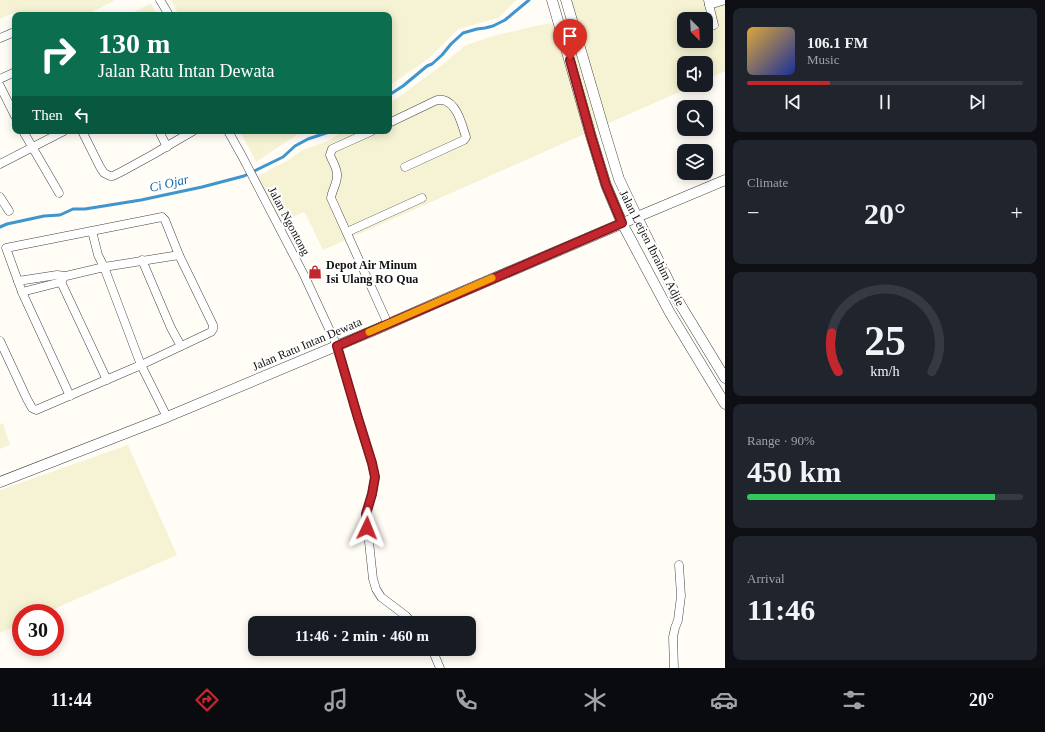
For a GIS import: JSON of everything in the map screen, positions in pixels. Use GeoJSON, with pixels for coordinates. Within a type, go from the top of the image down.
{"type":"FeatureCollection","features":[{"type":"Feature","properties":{"kind":"street"},"geometry":{"type":"LineString","coordinates":[[160,0],[167,12]]}},
{"type":"Feature","properties":{"kind":"street","name":"Jalan Letjen Ibrahim Adjie"},"geometry":{"type":"LineString","coordinates":[[552,0],[606,185],[622,223],[670,313],[725,404]]}},
{"type":"Feature","properties":{"kind":"street","name":"Jalan Letjen Ibrahim Adjie"},"geometry":{"type":"LineString","coordinates":[[566,0],[619,179],[680,304],[725,378]]}},
{"type":"Feature","properties":{"kind":"street"},"geometry":{"type":"LineString","coordinates":[[714,26],[709,2],[725,0]]}},
{"type":"Feature","properties":{"kind":"street"},"geometry":{"type":"LineString","coordinates":[[0,38],[12,33]]}},
{"type":"Feature","properties":{"kind":"street"},"geometry":{"type":"LineString","coordinates":[[0,79],[12,73]]}},
{"type":"Feature","properties":{"kind":"street"},"geometry":{"type":"LineString","coordinates":[[0,86],[12,110]]}},
{"type":"Feature","properties":{"kind":"street"},"geometry":{"type":"LineString","coordinates":[[392,122],[437,100],[443,100],[455,108],[465,132],[466,137],[464,140],[406,167]]}},
{"type":"Feature","properties":{"kind":"street"},"geometry":{"type":"LineString","coordinates":[[25,134],[59,193]]}},
{"type":"Feature","properties":{"kind":"street"},"geometry":{"type":"LineString","coordinates":[[0,164],[58,134]]}},
{"type":"Feature","properties":{"kind":"street"},"geometry":{"type":"LineString","coordinates":[[84,134],[100,167],[104,173],[110,176],[121,172],[186,134]]}},
{"type":"Feature","properties":{"kind":"street"},"geometry":{"type":"LineString","coordinates":[[161,134],[167,146]]}},
{"type":"Feature","properties":{"kind":"street","name":"Jalan Ngontong"},"geometry":{"type":"LineString","coordinates":[[230,134],[304,275],[337,346],[375,477],[366,514],[373,579],[376,589],[381,597],[406,616]]}},
{"type":"Feature","properties":{"kind":"street"},"geometry":{"type":"LineString","coordinates":[[365,134],[332,149],[330,155],[338,173],[331,198],[388,324]]}},
{"type":"Feature","properties":{"kind":"street","name":"Jalan Ratu Intan Dewata"},"geometry":{"type":"LineString","coordinates":[[0,482],[167,417],[725,180]]}},
{"type":"Feature","properties":{"kind":"street"},"geometry":{"type":"LineString","coordinates":[[0,197],[9,211]]}},
{"type":"Feature","properties":{"kind":"street"},"geometry":{"type":"LineString","coordinates":[[347,232],[422,198]]}},
{"type":"Feature","properties":{"kind":"street"},"geometry":{"type":"LineString","coordinates":[[0,341],[23,391],[32,408],[36,410],[70,396],[141,365],[211,332],[213,325],[179,255],[165,220],[162,217],[3,250],[70,396]]}},
{"type":"Feature","properties":{"kind":"street"},"geometry":{"type":"LineString","coordinates":[[92,231],[98,255],[104,267],[141,365],[167,417]]}},
{"type":"Feature","properties":{"kind":"street"},"geometry":{"type":"LineString","coordinates":[[22,292],[104,267],[179,255]]}},
{"type":"Feature","properties":{"kind":"street"},"geometry":{"type":"LineString","coordinates":[[142,260],[171,328],[181,346]]}},
{"type":"Feature","properties":{"kind":"street"},"geometry":{"type":"LineString","coordinates":[[18,281],[57,275],[64,279],[107,380]]}},
{"type":"Feature","properties":{"kind":"street"},"geometry":{"type":"LineString","coordinates":[[674,668],[673,637],[678,620],[681,596],[679,565]]}},
{"type":"Feature","properties":{"kind":"street"},"geometry":{"type":"LineString","coordinates":[[435,656],[440,668]]}},
{"type":"Feature","properties":{"kind":"shaded area"},"geometry":{"type":"Polygon","coordinates":[[[0,0],[114,1],[91,12],[12,12],[0,19],[0,0]]]}},
{"type":"Feature","properties":{"kind":"shaded area"},"geometry":{"type":"Polygon","coordinates":[[[171,0],[517,0],[498,18],[458,29],[428,59],[392,84],[392,12],[177,12],[171,0]]]}},
{"type":"Feature","properties":{"kind":"shaded area"},"geometry":{"type":"Polygon","coordinates":[[[565,0],[725,0],[725,71],[713,77],[713,56],[677,56],[677,92],[679,92],[323,250],[304,212],[281,222],[258,176],[287,161],[304,149],[326,142],[339,134],[392,134],[392,102],[442,65],[466,45],[493,36],[535,26],[570,20],[565,0]]]}},
{"type":"Feature","properties":{"kind":"shaded area"},"geometry":{"type":"Polygon","coordinates":[[[151,3],[156,12],[134,12],[151,3]]]}},
{"type":"Feature","properties":{"kind":"shaded area"},"geometry":{"type":"Polygon","coordinates":[[[242,134],[298,134],[256,162],[242,134]]]}},
{"type":"Feature","properties":{"kind":"shaded area"},"geometry":{"type":"Polygon","coordinates":[[[3,423],[10,445],[0,449],[0,424],[3,423]]]}},
{"type":"Feature","properties":{"kind":"shaded area"},"geometry":{"type":"Polygon","coordinates":[[[128,445],[177,555],[64,605],[12,604],[12,628],[0,633],[0,490],[128,445]]]}},
{"type":"Feature","properties":{"kind":"waterway","name":"Ci Ojar"},"geometry":{"type":"LineString","coordinates":[[392,93],[427,66],[432,64],[463,33],[493,26],[505,20],[529,0]]}},
{"type":"Feature","properties":{"kind":"waterway","name":"Ci Ojar"},"geometry":{"type":"LineString","coordinates":[[0,227],[7,224],[44,216],[60,215],[73,209],[85,209],[141,200],[244,176],[283,157],[295,146],[308,139],[323,134]]}},
{"type":"Feature","properties":{"kind":"slow traffic"},"geometry":{"type":"LineString","coordinates":[[369,332],[492,278]]}},
{"type":"Feature","properties":{"kind":"place","name":"Depot Air Minum Isi Ulang RO Qua"},"geometry":{"type":"Point","coordinates":[315,272]}},
{"type":"Feature","properties":{"kind":"route"},"geometry":{"type":"LineString","coordinates":[[367,528],[366,514],[375,477],[337,346],[622,223],[606,185],[570,60]]}}]}
